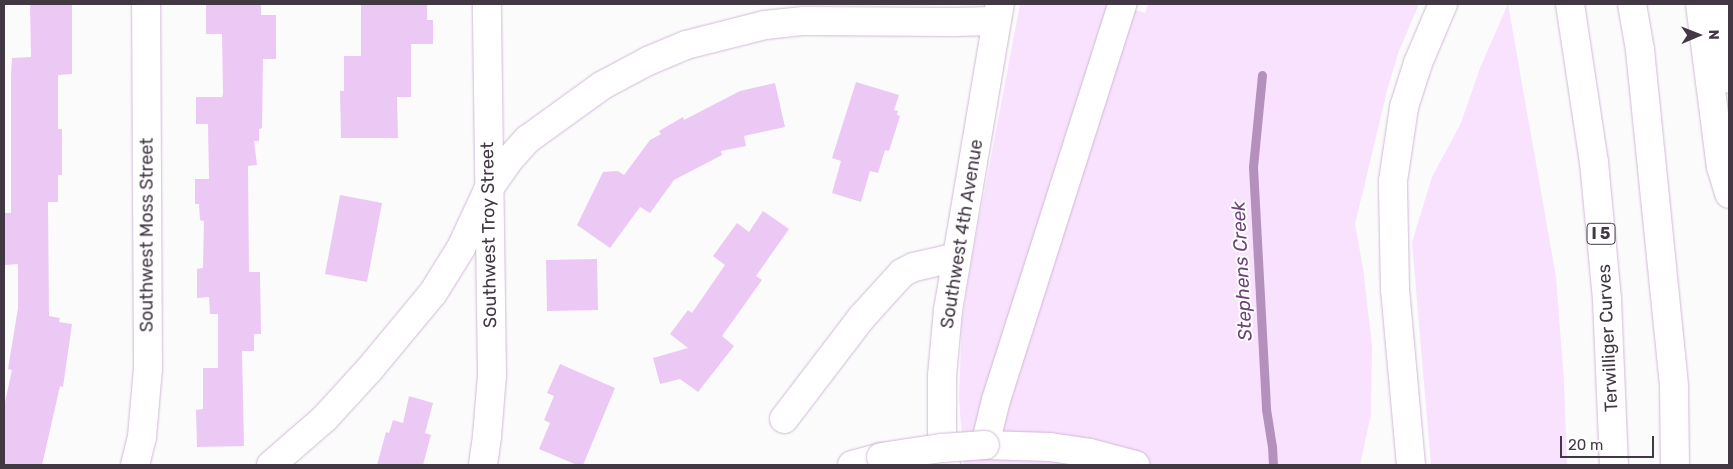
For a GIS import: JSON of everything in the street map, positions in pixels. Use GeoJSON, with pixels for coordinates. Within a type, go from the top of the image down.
{"type":"FeatureCollection","features":[{"type":"Feature","properties":{"kind":"main road","name":"Southwest Moss Street"},"geometry":{"type":"LineString","coordinates":[[135,465],[142,437],[148,369],[146,4]]}},
{"type":"Feature","properties":{"kind":"main road","name":"Southwest Troy Street"},"geometry":{"type":"LineString","coordinates":[[483,465],[492,374],[488,190],[487,4]]}},
{"type":"Feature","properties":{"kind":"main road"},"geometry":{"type":"LineString","coordinates":[[1411,465],[1395,290],[1394,181],[1404,107],[1418,63],[1443,4]]}},
{"type":"Feature","properties":{"kind":"main road","name":"Terwilliger Curves"},"geometry":{"type":"LineString","coordinates":[[1570,4],[1595,172],[1607,299],[1614,465]]}},
{"type":"Feature","properties":{"kind":"main road"},"geometry":{"type":"LineString","coordinates":[[1632,4],[1640,50],[1670,340],[1674,387],[1675,465]]}},
{"type":"Feature","properties":{"kind":"main road"},"geometry":{"type":"LineString","coordinates":[[1700,4],[1721,167],[1729,194]]}},
{"type":"Feature","properties":{"kind":"main road"},"geometry":{"type":"LineString","coordinates":[[1728,4],[1724,38],[1729,79]]}},
{"type":"Feature","properties":{"kind":"main road"},"geometry":{"type":"LineString","coordinates":[[985,445],[996,400],[1121,5]]}},
{"type":"Feature","properties":{"kind":"main road"},"geometry":{"type":"LineString","coordinates":[[271,465],[325,418],[369,370],[428,299],[461,248],[488,190],[508,161],[528,139],[603,85],[648,61],[686,45],[757,27],[804,21],[998,12]]}},
{"type":"Feature","properties":{"kind":"main road","name":"Southwest 4th Avenue"},"geometry":{"type":"LineString","coordinates":[[946,465],[942,433],[942,376],[948,310],[998,12]]}},
{"type":"Feature","properties":{"kind":"main road"},"geometry":{"type":"LineString","coordinates":[[784,419],[862,317],[902,273],[957,257]]}},
{"type":"Feature","properties":{"kind":"main road"},"geometry":{"type":"LineString","coordinates":[[852,465],[881,457],[942,448],[985,445],[1050,447],[1090,453],[1135,465]]}},
{"type":"Feature","properties":{"kind":"shaded area"},"geometry":{"type":"Polygon","coordinates":[[[1020,4],[1114,4],[1145,13],[1148,4],[1419,4],[1399,51],[1388,87],[1355,224],[1363,268],[1372,345],[1371,414],[1360,465],[964,465],[959,398],[962,321],[973,252],[1020,4]]]}},
{"type":"Feature","properties":{"kind":"shaded area"},"geometry":{"type":"Polygon","coordinates":[[[1508,4],[1556,277],[1564,381],[1567,465],[1431,465],[1412,242],[1432,177],[1461,123],[1480,68],[1508,4]]]}},
{"type":"Feature","properties":{"kind":"building"},"geometry":{"type":"Polygon","coordinates":[[[30,4],[72,4],[72,74],[58,75],[58,129],[62,129],[62,175],[58,175],[58,202],[48,202],[49,316],[60,318],[59,322],[72,324],[63,387],[60,386],[42,465],[4,465],[4,407],[12,370],[8,369],[18,308],[18,264],[5,265],[4,213],[11,213],[11,75],[12,58],[31,57],[30,4]]]}},
{"type":"Feature","properties":{"kind":"building"},"geometry":{"type":"Polygon","coordinates":[[[206,4],[261,4],[261,15],[276,15],[276,59],[263,59],[262,128],[259,129],[259,141],[254,141],[257,165],[248,166],[249,272],[260,272],[261,334],[254,334],[254,351],[242,351],[244,446],[197,447],[196,410],[203,409],[203,368],[218,368],[218,314],[210,314],[209,297],[197,298],[197,269],[203,268],[204,221],[200,220],[199,204],[195,204],[195,179],[209,179],[208,124],[196,124],[196,97],[222,97],[223,94],[222,34],[206,34],[206,4]]]}},
{"type":"Feature","properties":{"kind":"building"},"geometry":{"type":"Polygon","coordinates":[[[361,4],[427,4],[427,20],[433,20],[433,44],[411,44],[411,97],[397,97],[398,138],[341,138],[340,91],[344,91],[344,56],[361,56],[361,4]]]}},
{"type":"Feature","properties":{"kind":"building"},"geometry":{"type":"Polygon","coordinates":[[[856,82],[899,95],[894,110],[898,111],[897,115],[900,116],[889,151],[885,150],[878,173],[870,171],[861,202],[832,193],[841,161],[832,158],[856,82]]]}},
{"type":"Feature","properties":{"kind":"building"},"geometry":{"type":"Polygon","coordinates":[[[775,83],[785,127],[744,136],[746,146],[721,151],[722,155],[674,180],[650,213],[640,207],[610,248],[577,225],[603,172],[618,171],[624,175],[650,140],[661,134],[659,131],[683,117],[684,120],[740,91],[775,83]]]}},
{"type":"Feature","properties":{"kind":"building"},"geometry":{"type":"Polygon","coordinates":[[[340,195],[382,203],[367,282],[325,274],[340,195]]]}},
{"type":"Feature","properties":{"kind":"building"},"geometry":{"type":"Polygon","coordinates":[[[763,211],[789,229],[756,276],[762,280],[722,336],[734,346],[698,392],[680,379],[660,384],[653,358],[688,348],[670,334],[688,310],[692,313],[725,265],[713,256],[737,223],[749,232],[763,211]]]}},
{"type":"Feature","properties":{"kind":"building"},"geometry":{"type":"Polygon","coordinates":[[[597,259],[598,310],[547,311],[546,260],[597,259]]]}},
{"type":"Feature","properties":{"kind":"building"},"geometry":{"type":"Polygon","coordinates":[[[560,364],[615,388],[583,465],[577,465],[539,449],[550,423],[544,420],[554,396],[547,393],[560,364]]]}},
{"type":"Feature","properties":{"kind":"building"},"geometry":{"type":"Polygon","coordinates":[[[409,396],[433,403],[425,433],[431,435],[423,465],[377,465],[386,432],[389,433],[393,420],[403,423],[409,396]]]}},
{"type":"Feature","properties":{"kind":"waterway","name":"Stephens Creek"},"geometry":{"type":"LineString","coordinates":[[1262,75],[1253,167],[1266,409],[1273,465]]}}]}
